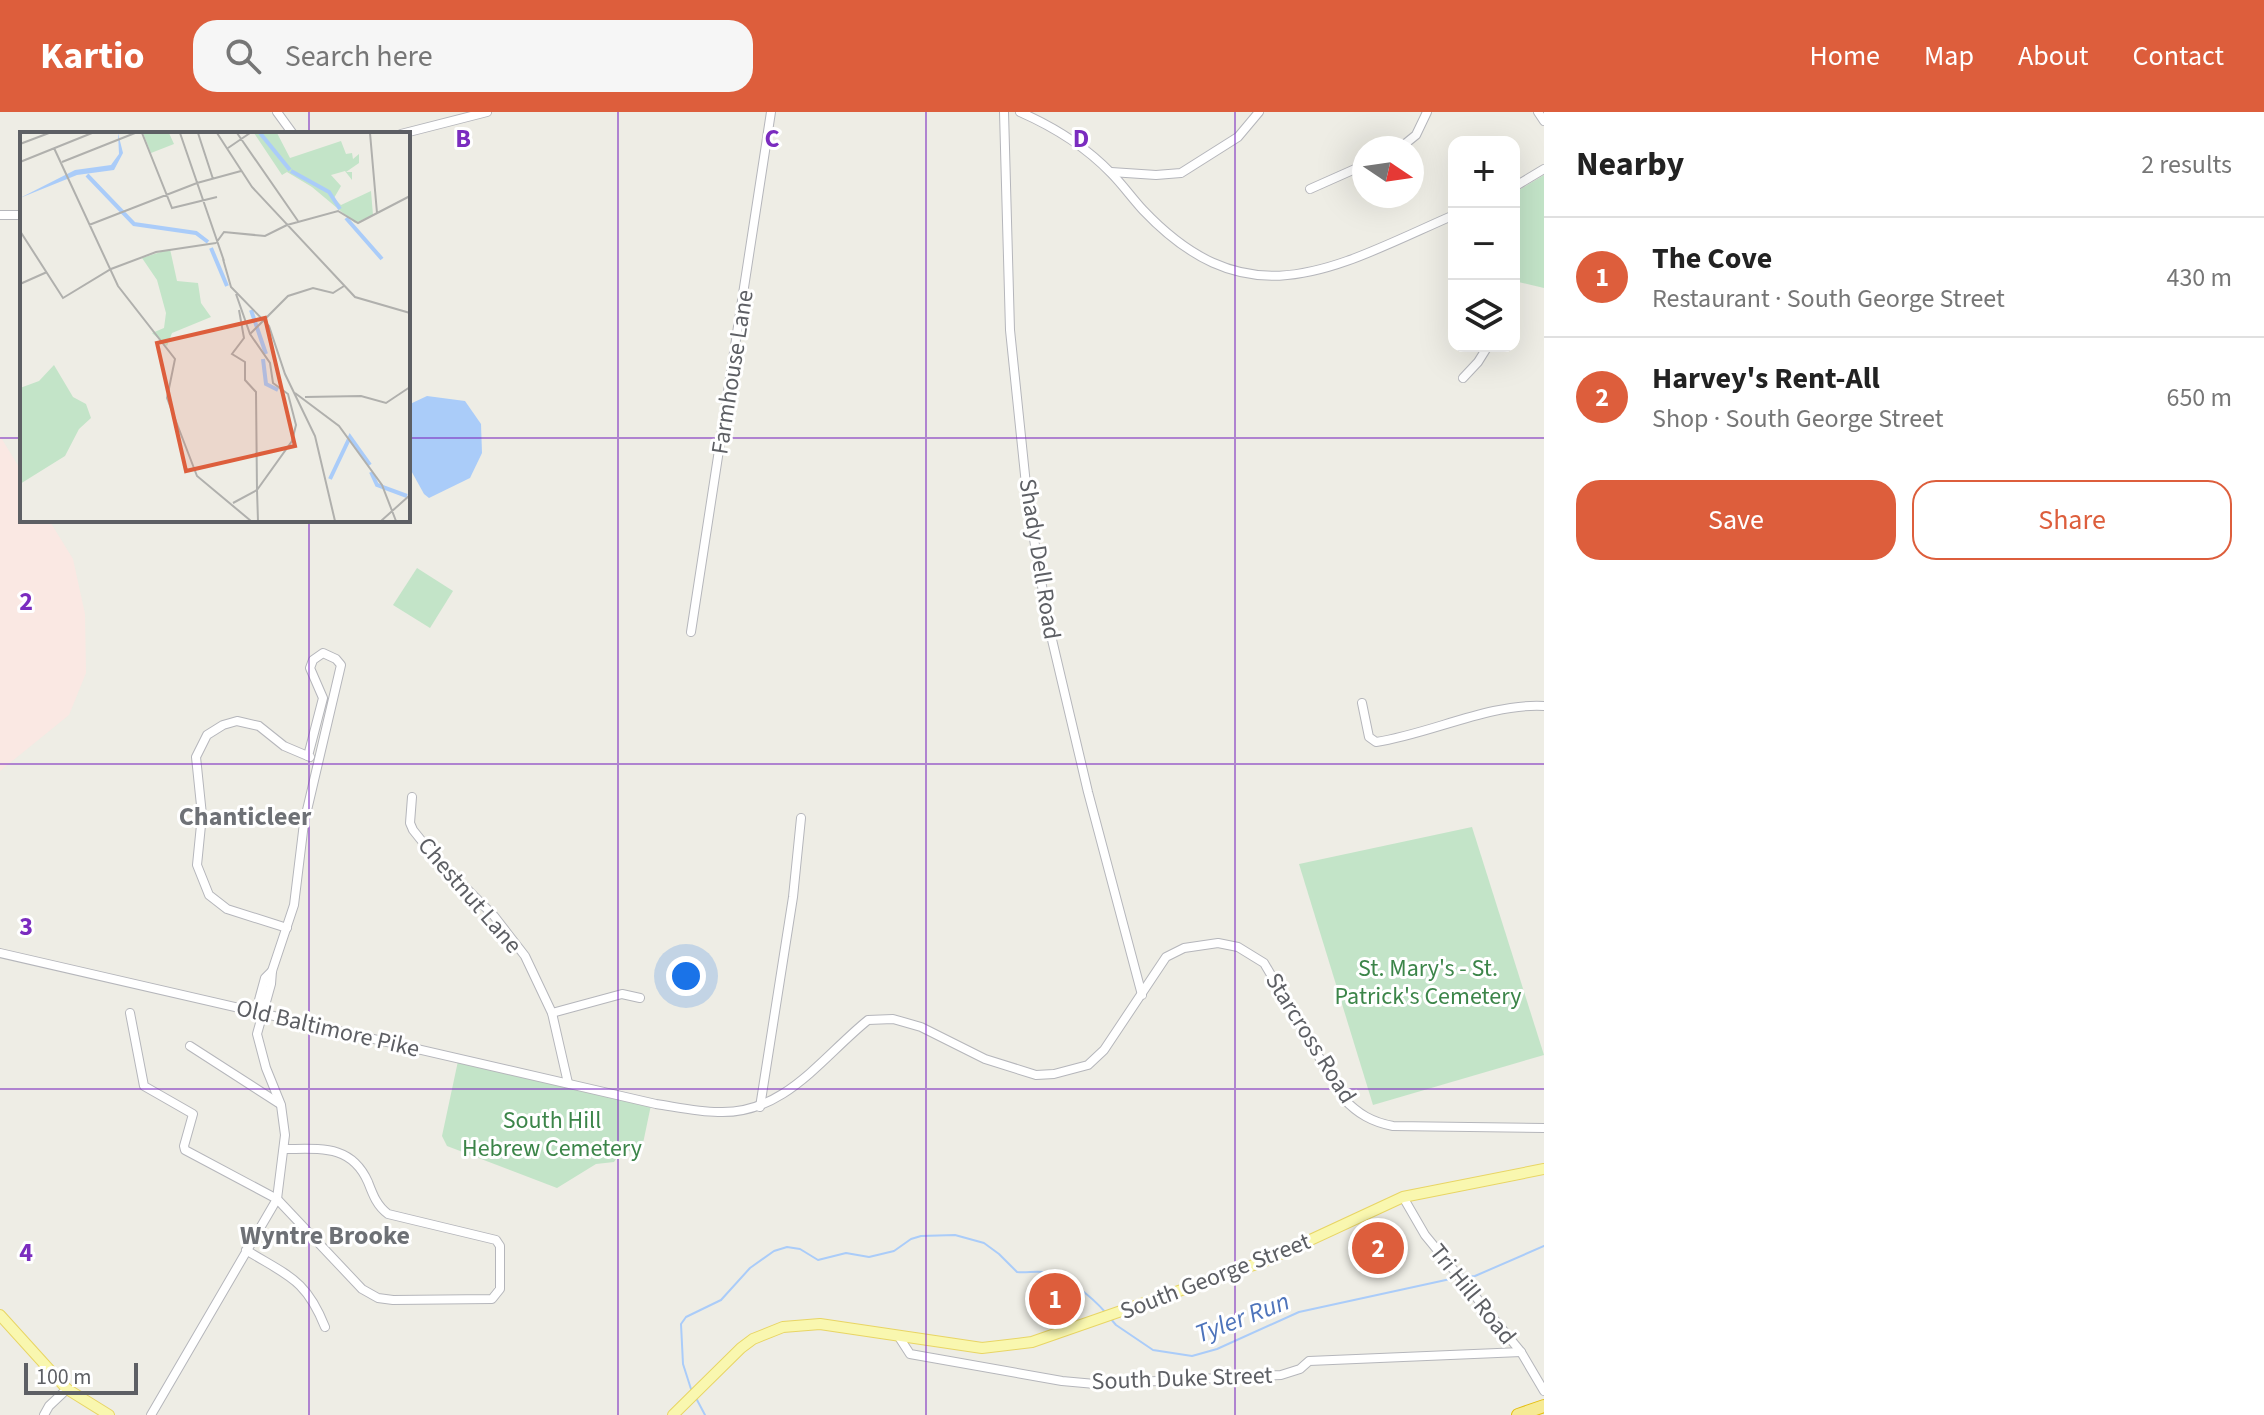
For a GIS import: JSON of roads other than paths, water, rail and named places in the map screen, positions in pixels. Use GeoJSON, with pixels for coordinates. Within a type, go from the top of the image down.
{"type":"FeatureCollection","features":[{"type":"Feature","properties":{"kind":"highway"},"geometry":{"type":"LineString","coordinates":[[1521,1414],[1544,1406]]}},
{"type":"Feature","properties":{"kind":"main road","name":"South George Street"},"geometry":{"type":"LineString","coordinates":[[673,1415],[753,1339],[783,1327],[820,1324],[997,1348],[1032,1342],[1265,1261],[1403,1197],[1544,1169]]}},
{"type":"Feature","properties":{"kind":"main road"},"geometry":{"type":"LineString","coordinates":[[0,1315],[67,1389],[109,1415]]}},
{"type":"Feature","properties":{"kind":"street"},"geometry":{"type":"LineString","coordinates":[[277,112],[292,132]]}},
{"type":"Feature","properties":{"kind":"street"},"geometry":{"type":"LineString","coordinates":[[409,132],[487,112]]}},
{"type":"Feature","properties":{"kind":"street","name":"Farmhouse Lane"},"geometry":{"type":"LineString","coordinates":[[691,632],[771,112]]}},
{"type":"Feature","properties":{"kind":"street","name":"Shady Dell Road"},"geometry":{"type":"LineString","coordinates":[[1004,112],[1010,330],[1028,504],[1049,627],[1091,805],[1142,995]]}},
{"type":"Feature","properties":{"kind":"street"},"geometry":{"type":"LineString","coordinates":[[1020,112],[1063,134],[1111,172],[1183,247],[1211,264],[1246,274],[1284,276],[1329,268],[1448,218]]}},
{"type":"Feature","properties":{"kind":"street"},"geometry":{"type":"LineString","coordinates":[[1111,172],[1181,173],[1238,137],[1259,112]]}},
{"type":"Feature","properties":{"kind":"street"},"geometry":{"type":"LineString","coordinates":[[1415,136],[1427,112]]}},
{"type":"Feature","properties":{"kind":"street"},"geometry":{"type":"LineString","coordinates":[[1538,112],[1544,121]]}},
{"type":"Feature","properties":{"kind":"street"},"geometry":{"type":"LineString","coordinates":[[1520,183],[1544,169]]}},
{"type":"Feature","properties":{"kind":"street"},"geometry":{"type":"LineString","coordinates":[[1310,189],[1352,170]]}},
{"type":"Feature","properties":{"kind":"street"},"geometry":{"type":"LineString","coordinates":[[1463,378],[1484,352]]}},
{"type":"Feature","properties":{"kind":"street"},"geometry":{"type":"LineString","coordinates":[[151,1415],[277,1199],[285,1135],[281,1105],[257,1034],[260,1012],[294,905],[304,823],[341,665],[323,653],[313,660],[310,668],[323,698],[308,756]]}},
{"type":"Feature","properties":{"kind":"street"},"geometry":{"type":"LineString","coordinates":[[1362,703],[1369,737],[1376,742],[1529,705],[1544,706]]}},
{"type":"Feature","properties":{"kind":"street"},"geometry":{"type":"LineString","coordinates":[[287,928],[227,909],[209,895],[197,865],[202,815],[196,757],[207,735],[237,721],[259,726],[284,746],[318,760]]}},
{"type":"Feature","properties":{"kind":"street","name":"Chestnut Lane"},"geometry":{"type":"LineString","coordinates":[[412,797],[410,823],[413,830],[433,855],[494,916],[525,956],[552,1013],[568,1083]]}},
{"type":"Feature","properties":{"kind":"street"},"geometry":{"type":"LineString","coordinates":[[760,1107],[793,897],[801,818]]}},
{"type":"Feature","properties":{"kind":"street","name":"Starcross Road"},"geometry":{"type":"LineString","coordinates":[[656,1104],[719,1112],[760,1107],[793,1087],[868,1020],[880,1018],[921,1027],[985,1059],[1036,1075],[1054,1074],[1088,1065],[1104,1050],[1166,957],[1184,948],[1218,943],[1238,947],[1264,963],[1343,1098],[1355,1111],[1371,1120],[1393,1126],[1544,1128]]}},
{"type":"Feature","properties":{"kind":"street","name":"Old Baltimore Pike"},"geometry":{"type":"LineString","coordinates":[[0,953],[656,1104]]}},
{"type":"Feature","properties":{"kind":"street"},"geometry":{"type":"LineString","coordinates":[[552,1013],[622,994],[640,998]]}},
{"type":"Feature","properties":{"kind":"street"},"geometry":{"type":"LineString","coordinates":[[130,1013],[144,1086],[193,1114],[185,1150],[277,1199],[362,1289],[378,1298],[393,1300],[492,1299],[500,1289],[500,1246],[496,1240],[388,1214],[377,1204],[361,1167],[342,1154],[326,1149],[284,1149]]}},
{"type":"Feature","properties":{"kind":"street"},"geometry":{"type":"LineString","coordinates":[[190,1046],[281,1105]]}},
{"type":"Feature","properties":{"kind":"street","name":"Tri Hill Road"},"geometry":{"type":"LineString","coordinates":[[1403,1197],[1425,1235],[1521,1352],[1544,1391]]}},
{"type":"Feature","properties":{"kind":"street"},"geometry":{"type":"LineString","coordinates":[[246,1250],[307,1290],[325,1327]]}},
{"type":"Feature","properties":{"kind":"street","name":"South Duke Street"},"geometry":{"type":"LineString","coordinates":[[899,1337],[910,1354],[1095,1384],[1281,1375],[1300,1369],[1309,1361],[1521,1352]]}},
{"type":"Feature","properties":{"kind":"street"},"geometry":{"type":"LineString","coordinates":[[44,1415],[67,1389]]}},
{"type":"Feature","properties":{"kind":"water"},"geometry":{"type":"Polygon","coordinates":[[[427,396],[465,401],[481,424],[482,453],[470,478],[429,498],[410,469],[410,404],[427,396]]]}},
{"type":"Feature","properties":{"kind":"waterway","name":"Tyler Run"},"geometry":{"type":"LineString","coordinates":[[691,1389],[683,1364],[681,1324],[686,1317],[721,1300],[750,1268],[774,1251],[787,1247],[800,1249],[818,1260],[846,1253],[869,1257],[894,1251],[921,1236],[955,1235],[984,1243],[1017,1272],[1051,1273],[1069,1281],[1106,1313]]}},
{"type":"Feature","properties":{"kind":"waterway","name":"Tyler Run"},"geometry":{"type":"LineString","coordinates":[[1465,1277],[1475,1276],[1544,1246]]}},
{"type":"Feature","properties":{"kind":"waterway","name":"Tyler Run"},"geometry":{"type":"LineString","coordinates":[[1110,1318],[1153,1350],[1192,1356],[1217,1349],[1299,1312],[1455,1278]]}},
{"type":"Feature","properties":{"kind":"waterway","name":"Tyler Run"},"geometry":{"type":"LineString","coordinates":[[696,1398],[705,1415]]}},
{"type":"Feature","properties":{"kind":"place","name":"Harvey's Rent-All"},"geometry":{"type":"Point","coordinates":[1378,1248]}},
{"type":"Feature","properties":{"kind":"place","name":"The Cove"},"geometry":{"type":"Point","coordinates":[1055,1299]}},
{"type":"Feature","properties":{"kind":"district","name":"Chanticleer"},"geometry":{"type":"Point","coordinates":[245,816]}},
{"type":"Feature","properties":{"kind":"district","name":"Wyntre Brooke"},"geometry":{"type":"Point","coordinates":[325,1235]}},
{"type":"Feature","properties":{"kind":"park label","name":"St. Mary's - St. Patrick's Cemetery"},"geometry":{"type":"Point","coordinates":[1428,982]}},
{"type":"Feature","properties":{"kind":"park label","name":"South Hill Hebrew Cemetery"},"geometry":{"type":"Point","coordinates":[552,1134]}}]}
